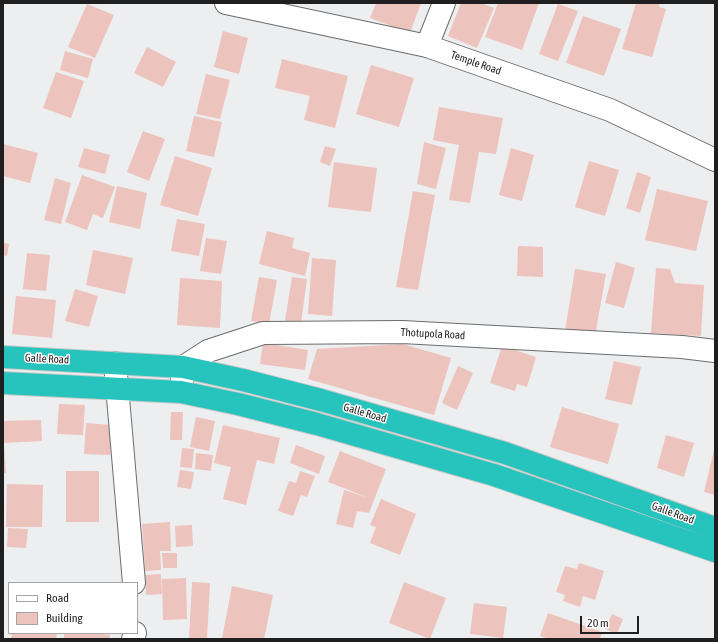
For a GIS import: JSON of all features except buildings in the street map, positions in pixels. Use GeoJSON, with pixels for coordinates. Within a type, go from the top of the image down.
{"type":"FeatureCollection","features":[{"type":"Feature","properties":{"kind":"highway","name":"Galle Road"},"geometry":{"type":"LineString","coordinates":[[3,357],[183,367],[242,380],[321,400],[505,453],[715,528]]}},
{"type":"Feature","properties":{"kind":"highway","name":"Galle Road"},"geometry":{"type":"LineString","coordinates":[[3,383],[181,392],[238,404],[317,424],[486,473],[715,551]]}},
{"type":"Feature","properties":{"kind":"street","name":"Temple Road"},"geometry":{"type":"LineString","coordinates":[[226,3],[427,46],[610,110],[715,160]]}},
{"type":"Feature","properties":{"kind":"street"},"geometry":{"type":"LineString","coordinates":[[427,46],[444,3]]}},
{"type":"Feature","properties":{"kind":"street","name":"Thotupola Road"},"geometry":{"type":"LineString","coordinates":[[183,367],[208,351],[263,333],[402,332],[682,347],[715,351]]}},
{"type":"Feature","properties":{"kind":"street"},"geometry":{"type":"LineString","coordinates":[[115,363],[134,582]]}},
{"type":"Feature","properties":{"kind":"street"},"geometry":{"type":"LineString","coordinates":[[181,392],[183,367]]}}]}
